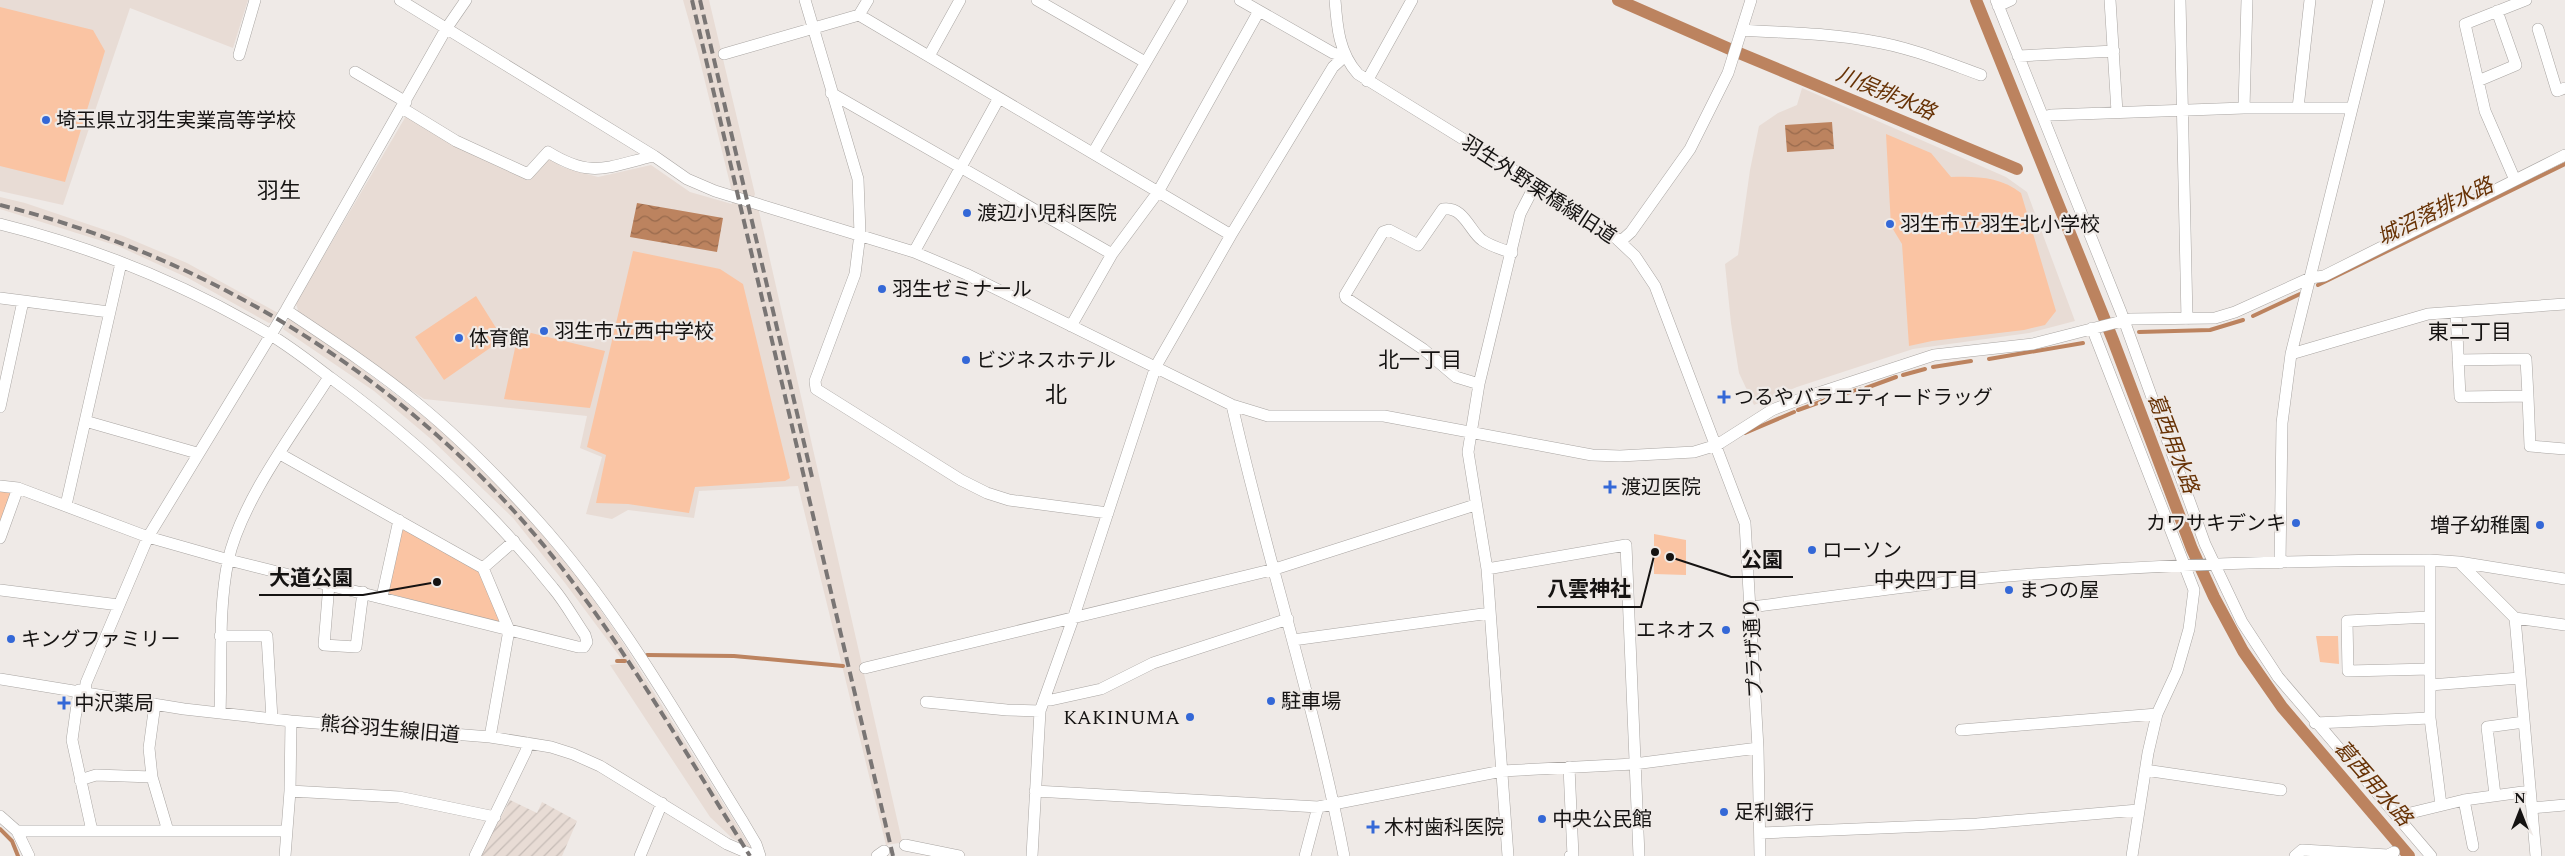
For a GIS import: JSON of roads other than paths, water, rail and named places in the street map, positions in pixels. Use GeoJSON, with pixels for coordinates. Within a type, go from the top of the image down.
{"type":"FeatureCollection","features":[{"type":"Feature","properties":{"kind":"street"},"geometry":{"type":"LineString","coordinates":[[239,55],[256,0]]}},
{"type":"Feature","properties":{"kind":"street"},"geometry":{"type":"LineString","coordinates":[[400,0],[654,156],[687,179],[714,191],[914,252],[966,274],[1232,405],[1268,416],[1384,416],[1592,455],[1620,456],[1707,450],[1772,410],[1934,355],[2032,344],[2121,320],[2215,318],[2235,312],[2310,278],[2324,276],[2565,155]]}},
{"type":"Feature","properties":{"kind":"street"},"geometry":{"type":"LineString","coordinates":[[92,831],[72,740],[82,691],[148,537],[197,453],[286,310],[446,29],[466,0]]}},
{"type":"Feature","properties":{"kind":"street"},"geometry":{"type":"LineString","coordinates":[[805,0],[811,28],[858,179],[860,234],[855,274],[815,381],[816,389],[961,480],[988,492],[1009,500],[1108,512]]}},
{"type":"Feature","properties":{"kind":"street"},"geometry":{"type":"LineString","coordinates":[[724,54],[859,15],[868,0]]}},
{"type":"Feature","properties":{"kind":"street"},"geometry":{"type":"LineString","coordinates":[[929,56],[960,0]]}},
{"type":"Feature","properties":{"kind":"street"},"geometry":{"type":"LineString","coordinates":[[1037,0],[1145,62]]}},
{"type":"Feature","properties":{"kind":"street"},"geometry":{"type":"LineString","coordinates":[[1092,153],[1182,0]]}},
{"type":"Feature","properties":{"kind":"street"},"geometry":{"type":"LineString","coordinates":[[1240,0],[1333,53],[1345,56]]}},
{"type":"Feature","properties":{"kind":"street","name":"羽生外野栗橋線旧道"},"geometry":{"type":"LineString","coordinates":[[1334,0],[1339,38],[1345,56],[1352,67],[1367,81],[1602,225],[1635,256],[1654,286],[1717,445]]}},
{"type":"Feature","properties":{"kind":"street"},"geometry":{"type":"LineString","coordinates":[[1367,81],[1412,0]]}},
{"type":"Feature","properties":{"kind":"street"},"geometry":{"type":"LineString","coordinates":[[1621,241],[1631,232],[1690,149],[1728,73],[1751,0]]}},
{"type":"Feature","properties":{"kind":"street"},"geometry":{"type":"LineString","coordinates":[[2011,0],[1997,3],[2121,320],[2212,565],[2242,622],[2278,677],[2315,723],[2431,856]]}},
{"type":"Feature","properties":{"kind":"street"},"geometry":{"type":"LineString","coordinates":[[2110,0],[2117,112]]}},
{"type":"Feature","properties":{"kind":"street"},"geometry":{"type":"LineString","coordinates":[[2180,0],[2187,319]]}},
{"type":"Feature","properties":{"kind":"street"},"geometry":{"type":"LineString","coordinates":[[2244,108],[2247,0]]}},
{"type":"Feature","properties":{"kind":"street"},"geometry":{"type":"LineString","coordinates":[[2298,108],[2310,0]]}},
{"type":"Feature","properties":{"kind":"street"},"geometry":{"type":"LineString","coordinates":[[2280,563],[2282,423],[2291,354],[2379,0]]}},
{"type":"Feature","properties":{"kind":"street"},"geometry":{"type":"LineString","coordinates":[[2515,180],[2485,111],[2465,24],[2526,0]]}},
{"type":"Feature","properties":{"kind":"street"},"geometry":{"type":"LineString","coordinates":[[1072,326],[1112,254],[1158,192],[1259,11]]}},
{"type":"Feature","properties":{"kind":"street"},"geometry":{"type":"LineString","coordinates":[[2478,80],[2516,65],[2497,11]]}},
{"type":"Feature","properties":{"kind":"street"},"geometry":{"type":"LineString","coordinates":[[859,15],[1231,235]]}},
{"type":"Feature","properties":{"kind":"street"},"geometry":{"type":"LineString","coordinates":[[2538,29],[2557,91],[2565,88]]}},
{"type":"Feature","properties":{"kind":"street"},"geometry":{"type":"LineString","coordinates":[[1742,30],[1818,34],[1872,41],[1926,55],[1981,75]]}},
{"type":"Feature","properties":{"kind":"street"},"geometry":{"type":"LineString","coordinates":[[2018,56],[2114,51]]}},
{"type":"Feature","properties":{"kind":"street"},"geometry":{"type":"LineString","coordinates":[[1032,856],[1040,711],[1073,619],[1156,366],[1231,235],[1333,67],[1345,56]]}},
{"type":"Feature","properties":{"kind":"street"},"geometry":{"type":"LineString","coordinates":[[355,72],[456,142],[528,174],[548,152],[569,165],[593,171],[654,156]]}},
{"type":"Feature","properties":{"kind":"street"},"geometry":{"type":"LineString","coordinates":[[831,93],[1112,254]]}},
{"type":"Feature","properties":{"kind":"street"},"geometry":{"type":"LineString","coordinates":[[914,252],[999,98]]}},
{"type":"Feature","properties":{"kind":"street"},"geometry":{"type":"LineString","coordinates":[[2042,117],[2051,114],[2244,108],[2352,108]]}},
{"type":"Feature","properties":{"kind":"street"},"geometry":{"type":"LineString","coordinates":[[1508,856],[1487,569],[1475,505],[1468,452],[1479,384],[1520,214],[1535,184]]}},
{"type":"Feature","properties":{"kind":"street"},"geometry":{"type":"LineString","coordinates":[[1479,384],[1456,377],[1422,349],[1346,298],[1345,295],[1383,232],[1389,230],[1418,246],[1443,209],[1450,209],[1467,219],[1480,240],[1512,253]]}},
{"type":"Feature","properties":{"kind":"street"},"geometry":{"type":"LineString","coordinates":[[0,224],[76,246],[121,263],[193,294],[270,334],[377,412],[442,469],[514,541],[555,589],[585,635],[587,642],[584,647],[578,647],[229,560],[148,537],[18,488],[0,486]]}},
{"type":"Feature","properties":{"kind":"street"},"geometry":{"type":"LineString","coordinates":[[66,505],[121,263]]}},
{"type":"Feature","properties":{"kind":"street"},"geometry":{"type":"LineString","coordinates":[[0,298],[109,312]]}},
{"type":"Feature","properties":{"kind":"street"},"geometry":{"type":"LineString","coordinates":[[0,407],[24,301]]}},
{"type":"Feature","properties":{"kind":"street"},"geometry":{"type":"LineString","coordinates":[[2291,354],[2428,314],[2565,304]]}},
{"type":"Feature","properties":{"kind":"street"},"geometry":{"type":"LineString","coordinates":[[286,310],[343,348],[419,404],[453,435],[537,520],[582,575],[635,649],[743,822],[756,844],[760,856]]}},
{"type":"Feature","properties":{"kind":"street"},"geometry":{"type":"LineString","coordinates":[[2456,312],[2460,397],[2528,396]]}},
{"type":"Feature","properties":{"kind":"street"},"geometry":{"type":"LineString","coordinates":[[2094,328],[2194,590],[2189,629],[2177,671],[2157,714],[2145,770],[2132,856]]}},
{"type":"Feature","properties":{"kind":"street"},"geometry":{"type":"LineString","coordinates":[[2458,360],[2526,359],[2530,446],[2565,449]]}},
{"type":"Feature","properties":{"kind":"street"},"geometry":{"type":"LineString","coordinates":[[220,713],[220,636],[229,560],[250,502],[329,377]]}},
{"type":"Feature","properties":{"kind":"street"},"geometry":{"type":"LineString","coordinates":[[1232,405],[1250,482],[1275,569],[1334,803],[1344,856]]}},
{"type":"Feature","properties":{"kind":"street"},"geometry":{"type":"LineString","coordinates":[[85,421],[197,453]]}},
{"type":"Feature","properties":{"kind":"street","name":"プラザ通り"},"geometry":{"type":"LineString","coordinates":[[1717,445],[1745,522],[1758,748],[1760,856]]}},
{"type":"Feature","properties":{"kind":"street"},"geometry":{"type":"LineString","coordinates":[[280,454],[483,568],[509,630],[490,737]]}},
{"type":"Feature","properties":{"kind":"street"},"geometry":{"type":"LineString","coordinates":[[0,538],[18,488]]}},
{"type":"Feature","properties":{"kind":"street"},"geometry":{"type":"LineString","coordinates":[[865,668],[1275,569],[1475,505]]}},
{"type":"Feature","properties":{"kind":"street"},"geometry":{"type":"LineString","coordinates":[[382,597],[399,520]]}},
{"type":"Feature","properties":{"kind":"street"},"geometry":{"type":"LineString","coordinates":[[483,568],[514,541]]}},
{"type":"Feature","properties":{"kind":"street"},"geometry":{"type":"LineString","coordinates":[[1487,569],[1626,545],[1639,856]]}},
{"type":"Feature","properties":{"kind":"street"},"geometry":{"type":"LineString","coordinates":[[1751,607],[1880,590],[2032,574],[2212,565],[2430,560],[2459,562],[2565,579]]}},
{"type":"Feature","properties":{"kind":"street"},"geometry":{"type":"LineString","coordinates":[[2430,560],[2430,718],[2442,805]]}},
{"type":"Feature","properties":{"kind":"street"},"geometry":{"type":"LineString","coordinates":[[2459,562],[2515,618],[2565,625]]}},
{"type":"Feature","properties":{"kind":"street"},"geometry":{"type":"LineString","coordinates":[[329,584],[324,645],[356,647],[363,592]]}},
{"type":"Feature","properties":{"kind":"street"},"geometry":{"type":"LineString","coordinates":[[0,590],[119,605]]}},
{"type":"Feature","properties":{"kind":"street"},"geometry":{"type":"LineString","coordinates":[[1293,640],[1490,612]]}},
{"type":"Feature","properties":{"kind":"street"},"geometry":{"type":"LineString","coordinates":[[2430,617],[2347,621],[2348,671],[2430,669]]}},
{"type":"Feature","properties":{"kind":"street"},"geometry":{"type":"LineString","coordinates":[[2515,618],[2536,856]]}},
{"type":"Feature","properties":{"kind":"street"},"geometry":{"type":"LineString","coordinates":[[1044,700],[1101,690],[1152,663],[1288,619]]}},
{"type":"Feature","properties":{"kind":"street"},"geometry":{"type":"LineString","coordinates":[[220,636],[267,636],[272,719]]}},
{"type":"Feature","properties":{"kind":"street"},"geometry":{"type":"LineString","coordinates":[[2430,685],[2520,678]]}},
{"type":"Feature","properties":{"kind":"street","name":"熊谷羽生線旧道"},"geometry":{"type":"LineString","coordinates":[[0,679],[220,713],[291,721],[490,737],[528,743],[573,754],[600,766],[726,844],[755,856]]}},
{"type":"Feature","properties":{"kind":"street"},"geometry":{"type":"LineString","coordinates":[[926,702],[1007,710],[1040,711]]}},
{"type":"Feature","properties":{"kind":"street"},"geometry":{"type":"LineString","coordinates":[[155,704],[149,748],[152,777],[168,831]]}},
{"type":"Feature","properties":{"kind":"street"},"geometry":{"type":"LineString","coordinates":[[1961,730],[2157,714]]}},
{"type":"Feature","properties":{"kind":"street"},"geometry":{"type":"LineString","coordinates":[[2315,723],[2430,718]]}},
{"type":"Feature","properties":{"kind":"street"},"geometry":{"type":"LineString","coordinates":[[285,856],[290,791],[291,721]]}},
{"type":"Feature","properties":{"kind":"street"},"geometry":{"type":"LineString","coordinates":[[2495,795],[2487,727],[2524,722]]}},
{"type":"Feature","properties":{"kind":"street"},"geometry":{"type":"LineString","coordinates":[[475,856],[526,751],[528,743]]}},
{"type":"Feature","properties":{"kind":"street"},"geometry":{"type":"LineString","coordinates":[[1035,791],[1318,807],[1502,771],[1634,764],[1758,748]]}},
{"type":"Feature","properties":{"kind":"street"},"geometry":{"type":"LineString","coordinates":[[1569,767],[1573,856],[1570,856]]}},
{"type":"Feature","properties":{"kind":"street"},"geometry":{"type":"LineString","coordinates":[[2145,770],[2281,790]]}},
{"type":"Feature","properties":{"kind":"street"},"geometry":{"type":"LineString","coordinates":[[80,780],[96,775],[152,777]]}},
{"type":"Feature","properties":{"kind":"street"},"geometry":{"type":"LineString","coordinates":[[290,791],[399,797],[495,816]]}},
{"type":"Feature","properties":{"kind":"street"},"geometry":{"type":"LineString","coordinates":[[2398,816],[2464,800],[2530,791]]}},
{"type":"Feature","properties":{"kind":"street"},"geometry":{"type":"LineString","coordinates":[[2464,800],[2473,846]]}},
{"type":"Feature","properties":{"kind":"street"},"geometry":{"type":"LineString","coordinates":[[640,856],[662,803]]}},
{"type":"Feature","properties":{"kind":"street"},"geometry":{"type":"LineString","coordinates":[[2532,808],[2565,805]]}},
{"type":"Feature","properties":{"kind":"street"},"geometry":{"type":"LineString","coordinates":[[1305,856],[1318,807]]}},
{"type":"Feature","properties":{"kind":"street"},"geometry":{"type":"LineString","coordinates":[[1760,833],[1977,824],[2138,810]]}},
{"type":"Feature","properties":{"kind":"street"},"geometry":{"type":"LineString","coordinates":[[0,816],[17,831],[29,856]]}},
{"type":"Feature","properties":{"kind":"street"},"geometry":{"type":"LineString","coordinates":[[17,831],[287,831]]}},
{"type":"Feature","properties":{"kind":"street"},"geometry":{"type":"LineString","coordinates":[[905,845],[959,856]]}},
{"type":"Feature","properties":{"kind":"street"},"geometry":{"type":"LineString","coordinates":[[2295,856],[2302,850],[2388,855],[2394,852]]}},
{"type":"Feature","properties":{"kind":"water"},"geometry":{"type":"Polygon","coordinates":[[[1832,122],[1834,149],[1787,152],[1785,125],[1832,122]]]}},
{"type":"Feature","properties":{"kind":"water"},"geometry":{"type":"Polygon","coordinates":[[[637,203],[723,218],[717,252],[630,237],[637,203]]]}},
{"type":"Feature","properties":{"kind":"waterway","name":"川俣排水路"},"geometry":{"type":"LineString","coordinates":[[1618,0],[1732,50]]}},
{"type":"Feature","properties":{"kind":"waterway","name":"葛西用水路"},"geometry":{"type":"LineString","coordinates":[[1976,0],[2113,340],[2192,549],[2214,597],[2243,651],[2282,707],[2409,856]]}},
{"type":"Feature","properties":{"kind":"waterway","name":"川俣排水路"},"geometry":{"type":"LineString","coordinates":[[1739,53],[2017,169]]}},
{"type":"Feature","properties":{"kind":"waterway","name":"城沼落排水路"},"geometry":{"type":"LineString","coordinates":[[2318,285],[2565,164]]}},
{"type":"Feature","properties":{"kind":"waterway","name":"城沼落排水路"},"geometry":{"type":"LineString","coordinates":[[2253,316],[2300,294]]}},
{"type":"Feature","properties":{"kind":"waterway","name":"城沼落排水路"},"geometry":{"type":"LineString","coordinates":[[2139,332],[2210,330],[2243,320]]}},
{"type":"Feature","properties":{"kind":"waterway","name":"城沼落排水路"},"geometry":{"type":"LineString","coordinates":[[1989,359],[2083,343]]}},
{"type":"Feature","properties":{"kind":"waterway","name":"城沼落排水路"},"geometry":{"type":"LineString","coordinates":[[1933,367],[1971,361]]}},
{"type":"Feature","properties":{"kind":"waterway","name":"城沼落排水路"},"geometry":{"type":"LineString","coordinates":[[1903,375],[1925,369]]}},
{"type":"Feature","properties":{"kind":"waterway","name":"城沼落排水路"},"geometry":{"type":"LineString","coordinates":[[1866,388],[1896,377]]}},
{"type":"Feature","properties":{"kind":"waterway","name":"城沼落排水路"},"geometry":{"type":"LineString","coordinates":[[1844,394],[1860,389]]}},
{"type":"Feature","properties":{"kind":"waterway","name":"城沼落排水路"},"geometry":{"type":"LineString","coordinates":[[1798,410],[1826,400]]}},
{"type":"Feature","properties":{"kind":"waterway","name":"城沼落排水路"},"geometry":{"type":"LineString","coordinates":[[1745,433],[1794,412]]}},
{"type":"Feature","properties":{"kind":"waterway"},"geometry":{"type":"LineString","coordinates":[[647,655],[734,656],[843,666]]}},
{"type":"Feature","properties":{"kind":"waterway"},"geometry":{"type":"LineString","coordinates":[[617,661],[625,661]]}},
{"type":"Feature","properties":{"kind":"waterway"},"geometry":{"type":"LineString","coordinates":[[0,829],[12,841],[18,856]]}},
{"type":"Feature","properties":{"kind":"railway"},"geometry":{"type":"LineString","coordinates":[[692,0],[893,856]]}},
{"type":"Feature","properties":{"kind":"railway"},"geometry":{"type":"LineString","coordinates":[[700,0],[812,477]]}},
{"type":"Feature","properties":{"kind":"railway"},"geometry":{"type":"LineString","coordinates":[[0,205],[85,230],[168,263],[247,302],[323,348],[395,400],[463,459],[524,523],[580,592],[647,689],[750,856]]}},
{"type":"Feature","properties":{"kind":"place","name":"埼玉県立羽生実業高等学校"},"geometry":{"type":"Point","coordinates":[46,120]}},
{"type":"Feature","properties":{"kind":"place","name":"渡辺小児科医院"},"geometry":{"type":"Point","coordinates":[967,213]}},
{"type":"Feature","properties":{"kind":"place","name":"羽生市立羽生北小学校"},"geometry":{"type":"Point","coordinates":[1890,224]}},
{"type":"Feature","properties":{"kind":"place","name":"羽生ゼミナール"},"geometry":{"type":"Point","coordinates":[882,289]}},
{"type":"Feature","properties":{"kind":"place","name":"羽生市立西中学校"},"geometry":{"type":"Point","coordinates":[544,331]}},
{"type":"Feature","properties":{"kind":"place","name":"体育館"},"geometry":{"type":"Point","coordinates":[459,338]}},
{"type":"Feature","properties":{"kind":"place","name":"ビジネスホテル"},"geometry":{"type":"Point","coordinates":[966,360]}},
{"type":"Feature","properties":{"kind":"place","name":"つるやバラエティードラッグ"},"geometry":{"type":"Point","coordinates":[1724,397]}},
{"type":"Feature","properties":{"kind":"place","name":"渡辺医院"},"geometry":{"type":"Point","coordinates":[1610,487]}},
{"type":"Feature","properties":{"kind":"place","name":"カワサキデンキ"},"geometry":{"type":"Point","coordinates":[2296,523]}},
{"type":"Feature","properties":{"kind":"place","name":"増子幼稚園"},"geometry":{"type":"Point","coordinates":[2540,525]}},
{"type":"Feature","properties":{"kind":"place","name":"ローソン"},"geometry":{"type":"Point","coordinates":[1812,550]}},
{"type":"Feature","properties":{"kind":"place","name":"八雲神社"},"geometry":{"type":"Point","coordinates":[1655,552]}},
{"type":"Feature","properties":{"kind":"place","name":"公園"},"geometry":{"type":"Point","coordinates":[1670,557]}},
{"type":"Feature","properties":{"kind":"place","name":"大道公園"},"geometry":{"type":"Point","coordinates":[437,582]}},
{"type":"Feature","properties":{"kind":"place","name":"まつの屋"},"geometry":{"type":"Point","coordinates":[2009,590]}},
{"type":"Feature","properties":{"kind":"place","name":"エネオス"},"geometry":{"type":"Point","coordinates":[1726,630]}},
{"type":"Feature","properties":{"kind":"place","name":"キングファミリー"},"geometry":{"type":"Point","coordinates":[11,639]}},
{"type":"Feature","properties":{"kind":"place","name":"駐車場"},"geometry":{"type":"Point","coordinates":[1271,701]}},
{"type":"Feature","properties":{"kind":"place","name":"中沢薬局"},"geometry":{"type":"Point","coordinates":[64,703]}},
{"type":"Feature","properties":{"kind":"place","name":"KAKINUMA"},"geometry":{"type":"Point","coordinates":[1190,717]}},
{"type":"Feature","properties":{"kind":"place","name":"足利銀行"},"geometry":{"type":"Point","coordinates":[1724,812]}},
{"type":"Feature","properties":{"kind":"place","name":"中央公民館"},"geometry":{"type":"Point","coordinates":[1542,819]}},
{"type":"Feature","properties":{"kind":"place","name":"木村歯科医院"},"geometry":{"type":"Point","coordinates":[1373,827]}},
{"type":"Feature","properties":{"kind":"district","name":"羽生"},"geometry":{"type":"Point","coordinates":[279,190]}},
{"type":"Feature","properties":{"kind":"district","name":"東二丁目"},"geometry":{"type":"Point","coordinates":[2470,332]}},
{"type":"Feature","properties":{"kind":"district","name":"北一丁目"},"geometry":{"type":"Point","coordinates":[1420,360]}},
{"type":"Feature","properties":{"kind":"district","name":"北"},"geometry":{"type":"Point","coordinates":[1056,394]}},
{"type":"Feature","properties":{"kind":"district","name":"中央四丁目"},"geometry":{"type":"Point","coordinates":[1926,580]}}]}
